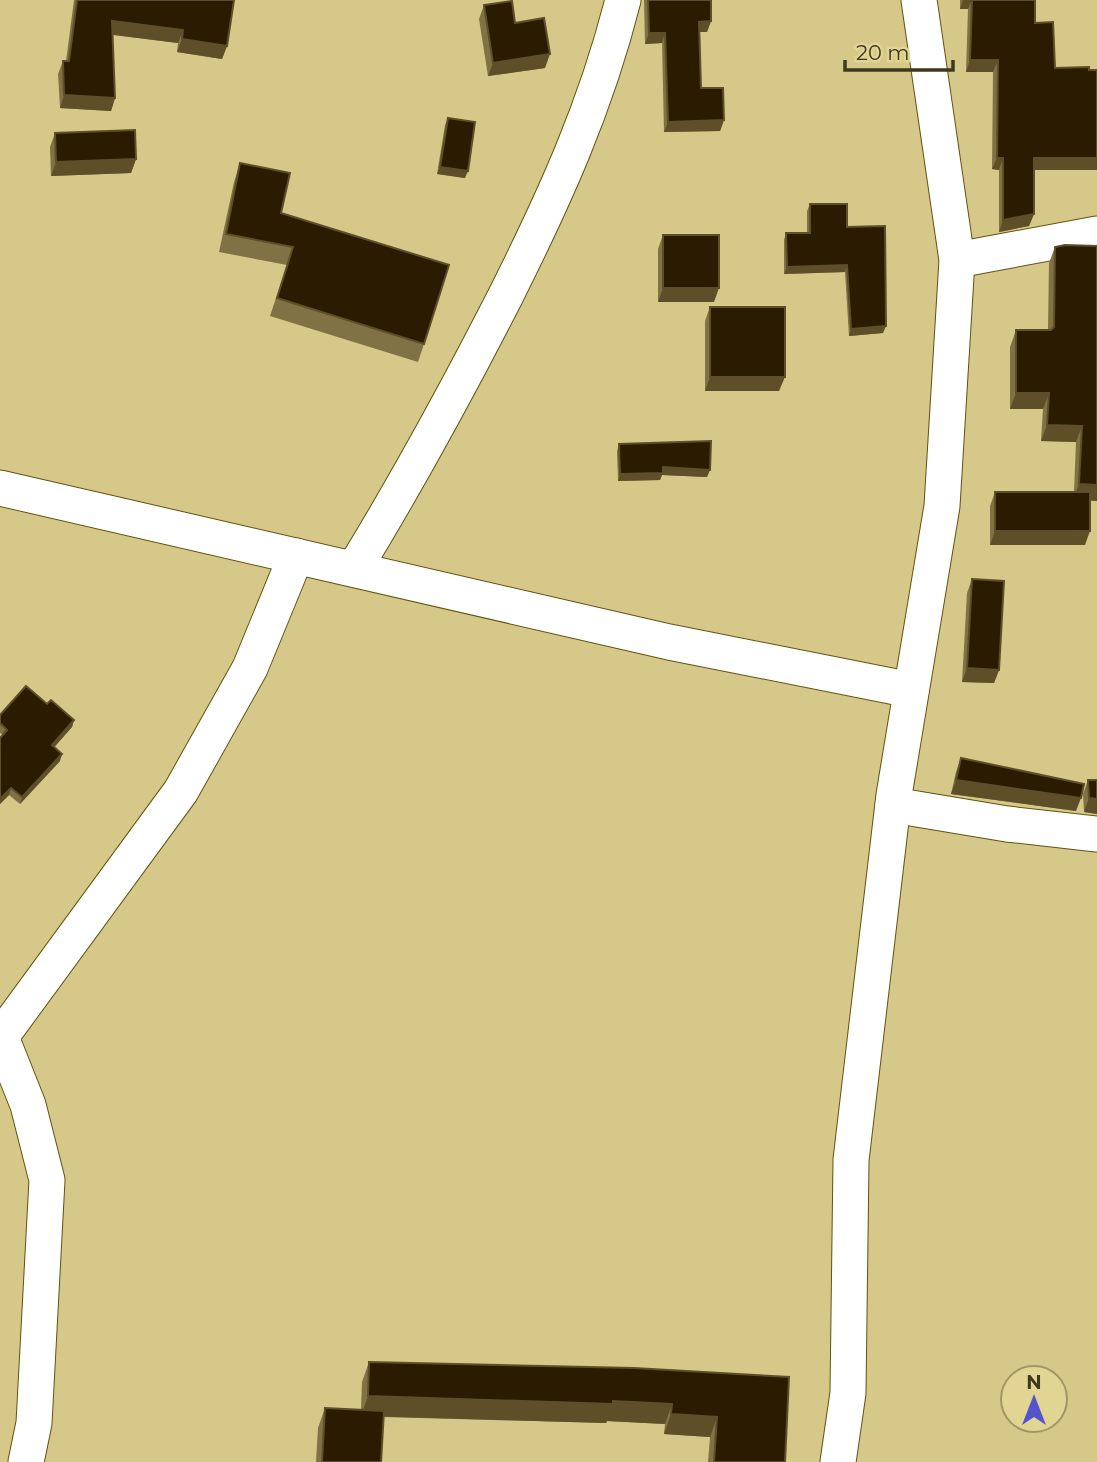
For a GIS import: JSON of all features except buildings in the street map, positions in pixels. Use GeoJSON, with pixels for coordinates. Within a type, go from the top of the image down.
{"type":"FeatureCollection","features":[{"type":"Feature","properties":{"kind":"street"},"geometry":{"type":"LineString","coordinates":[[354,569],[412,475],[531,244],[580,139],[609,57],[623,0]]}},
{"type":"Feature","properties":{"kind":"street"},"geometry":{"type":"LineString","coordinates":[[838,1462],[848,1393],[851,1160],[893,805],[942,506],[957,260],[919,0]]}},
{"type":"Feature","properties":{"kind":"street"},"geometry":{"type":"LineString","coordinates":[[957,260],[1097,234]]}},
{"type":"Feature","properties":{"kind":"street"},"geometry":{"type":"LineString","coordinates":[[0,488],[669,642],[911,690]]}},
{"type":"Feature","properties":{"kind":"street"},"geometry":{"type":"LineString","coordinates":[[26,1462],[34,1423],[47,1180],[27,1105],[0,1037],[181,791],[250,668],[296,556]]}},
{"type":"Feature","properties":{"kind":"street"},"geometry":{"type":"LineString","coordinates":[[893,805],[1007,824],[1097,834]]}}]}
